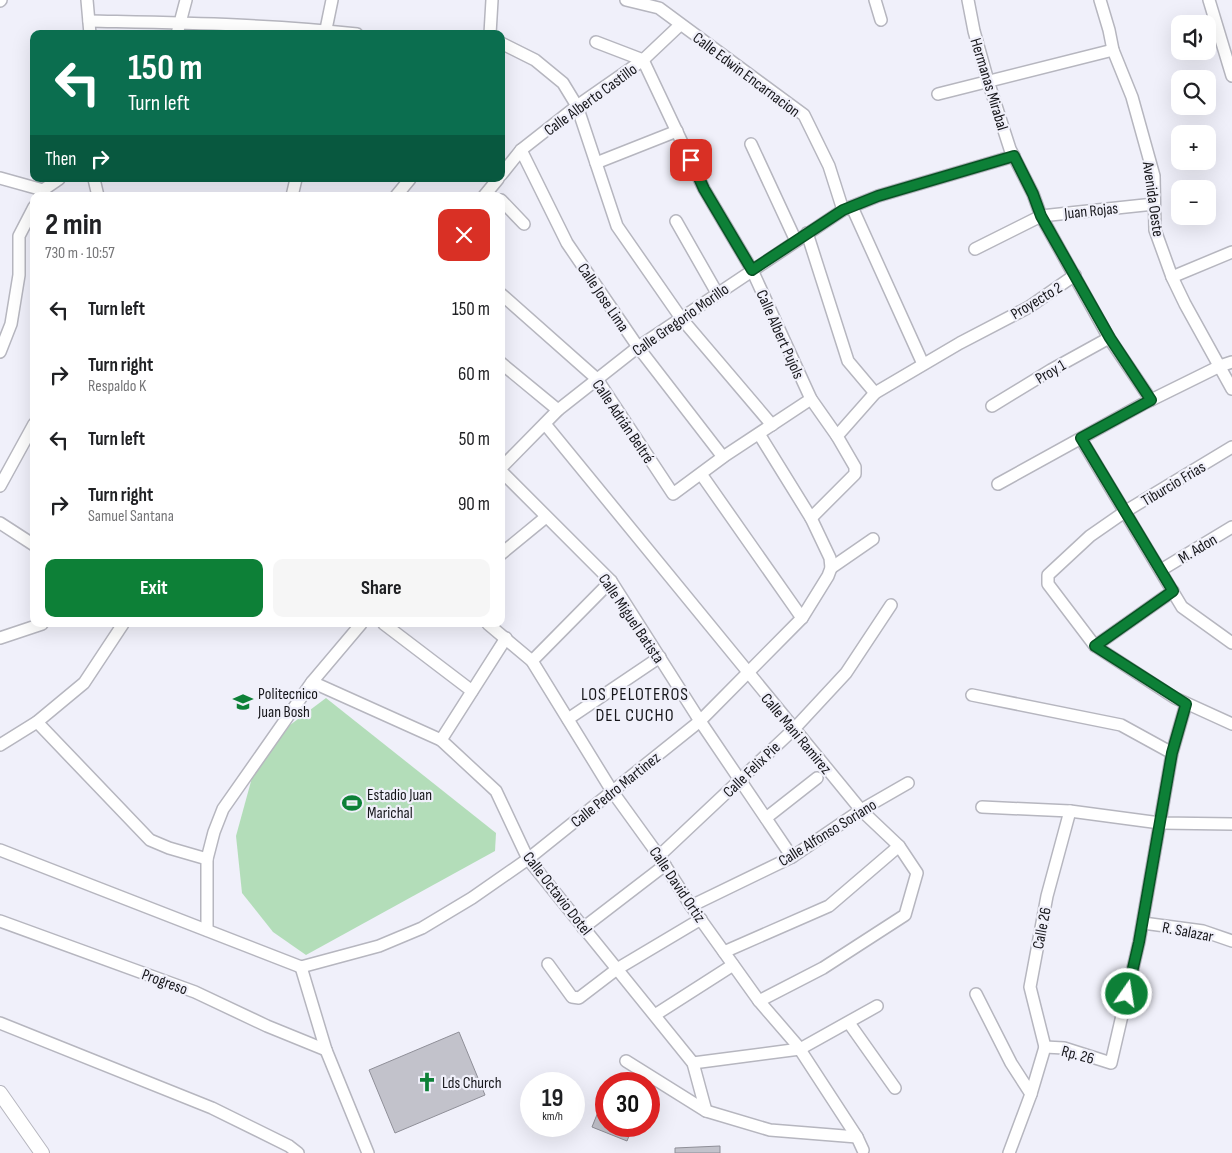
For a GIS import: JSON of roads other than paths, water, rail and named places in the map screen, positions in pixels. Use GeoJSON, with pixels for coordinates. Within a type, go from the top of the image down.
{"type":"FeatureCollection","features":[{"type":"Feature","properties":{"kind":"street"},"geometry":{"type":"LineString","coordinates":[[86,0],[90,30]]}},
{"type":"Feature","properties":{"kind":"street"},"geometry":{"type":"LineString","coordinates":[[178,29],[186,0]]}},
{"type":"Feature","properties":{"kind":"street"},"geometry":{"type":"LineString","coordinates":[[326,30],[332,0]]}},
{"type":"Feature","properties":{"kind":"street"},"geometry":{"type":"LineString","coordinates":[[490,30],[492,0]]}},
{"type":"Feature","properties":{"kind":"street","name":"Calle Edwin Encarnacion"},"geometry":{"type":"LineString","coordinates":[[626,0],[659,8],[804,114],[847,208],[923,364]]}},
{"type":"Feature","properties":{"kind":"street"},"geometry":{"type":"LineString","coordinates":[[875,0],[880,20]]}},
{"type":"Feature","properties":{"kind":"street","name":"Hermanas Mirabal"},"geometry":{"type":"LineString","coordinates":[[968,0],[974,31],[988,81],[1014,156],[1033,194],[1041,216],[1110,338],[1151,400]]}},
{"type":"Feature","properties":{"kind":"street","name":"Avenida Oeste"},"geometry":{"type":"LineString","coordinates":[[1100,0],[1109,30],[1112,50],[1132,97],[1154,176],[1155,230],[1172,277],[1185,304],[1232,389]]}},
{"type":"Feature","properties":{"kind":"street"},"geometry":{"type":"LineString","coordinates":[[1209,0],[1232,76]]}},
{"type":"Feature","properties":{"kind":"street"},"geometry":{"type":"LineString","coordinates":[[89,21],[178,29],[227,30]]}},
{"type":"Feature","properties":{"kind":"street","name":"Calle Alberto Castillo"},"geometry":{"type":"LineString","coordinates":[[505,170],[521,150],[576,106],[643,60],[680,25]]}},
{"type":"Feature","properties":{"kind":"street"},"geometry":{"type":"LineString","coordinates":[[596,42],[643,60]]}},
{"type":"Feature","properties":{"kind":"street"},"geometry":{"type":"LineString","coordinates":[[505,45],[535,60],[563,83],[576,106],[617,226],[681,318],[772,425]]}},
{"type":"Feature","properties":{"kind":"street"},"geometry":{"type":"LineString","coordinates":[[938,94],[1112,50]]}},
{"type":"Feature","properties":{"kind":"street","name":"Calle Albert Pujols"},"geometry":{"type":"LineString","coordinates":[[643,60],[704,189],[752,270],[811,399],[837,436],[855,467],[855,474],[811,518]]}},
{"type":"Feature","properties":{"kind":"street"},"geometry":{"type":"LineString","coordinates":[[596,163],[677,131]]}},
{"type":"Feature","properties":{"kind":"street"},"geometry":{"type":"LineString","coordinates":[[750,144],[796,241]]}},
{"type":"Feature","properties":{"kind":"street","name":"Calle Jose Lima"},"geometry":{"type":"LineString","coordinates":[[521,150],[567,243],[638,347],[723,458]]}},
{"type":"Feature","properties":{"kind":"street","name":"Calle Gregorio Morillo"},"geometry":{"type":"LineString","coordinates":[[505,465],[558,410],[638,347],[847,208],[878,196],[1014,156]]}},
{"type":"Feature","properties":{"kind":"street"},"geometry":{"type":"LineString","coordinates":[[0,178],[38,192]]}},
{"type":"Feature","properties":{"kind":"street"},"geometry":{"type":"LineString","coordinates":[[42,192],[55,182]]}},
{"type":"Feature","properties":{"kind":"street"},"geometry":{"type":"LineString","coordinates":[[399,192],[408,182]]}},
{"type":"Feature","properties":{"kind":"street"},"geometry":{"type":"LineString","coordinates":[[505,204],[524,224]]}},
{"type":"Feature","properties":{"kind":"street","name":"Juan Rojas"},"geometry":{"type":"LineString","coordinates":[[975,249],[1041,216],[1154,204]]}},
{"type":"Feature","properties":{"kind":"street"},"geometry":{"type":"LineString","coordinates":[[0,352],[11,324],[19,275],[19,236],[30,215]]}},
{"type":"Feature","properties":{"kind":"street"},"geometry":{"type":"LineString","coordinates":[[676,221],[718,293]]}},
{"type":"Feature","properties":{"kind":"street"},"geometry":{"type":"LineString","coordinates":[[808,234],[848,361],[875,393]]}},
{"type":"Feature","properties":{"kind":"street"},"geometry":{"type":"LineString","coordinates":[[1172,277],[1232,252]]}},
{"type":"Feature","properties":{"kind":"street","name":"Proyecto 2"},"geometry":{"type":"LineString","coordinates":[[837,436],[875,393],[996,323],[1029,307],[1075,275]]}},
{"type":"Feature","properties":{"kind":"street","name":"Calle Adrián Beltré"},"geometry":{"type":"LineString","coordinates":[[505,298],[597,379],[673,494],[701,474]]}},
{"type":"Feature","properties":{"kind":"street","name":"Proy 1"},"geometry":{"type":"LineString","coordinates":[[992,406],[1051,370],[1110,338]]}},
{"type":"Feature","properties":{"kind":"street"},"geometry":{"type":"LineString","coordinates":[[998,484],[1151,400],[1232,362]]}},
{"type":"Feature","properties":{"kind":"street"},"geometry":{"type":"LineString","coordinates":[[505,366],[558,410]]}},
{"type":"Feature","properties":{"kind":"street"},"geometry":{"type":"LineString","coordinates":[[802,618],[701,474],[811,399]]}},
{"type":"Feature","properties":{"kind":"street","name":"Calle Mani Ramirez"},"geometry":{"type":"LineString","coordinates":[[545,424],[747,673],[861,810],[899,846],[918,873],[905,915],[824,968],[759,1002]]}},
{"type":"Feature","properties":{"kind":"street"},"geometry":{"type":"LineString","coordinates":[[0,486],[30,431]]}},
{"type":"Feature","properties":{"kind":"street"},"geometry":{"type":"LineString","coordinates":[[758,434],[811,518],[830,558],[831,568],[873,539]]}},
{"type":"Feature","properties":{"kind":"street"},"geometry":{"type":"LineString","coordinates":[[1081,438],[1182,607],[1232,643]]}},
{"type":"Feature","properties":{"kind":"street","name":"Tiburcio Frias"},"geometry":{"type":"LineString","coordinates":[[1095,646],[1048,584],[1048,575],[1090,536],[1126,511],[1232,447]]}},
{"type":"Feature","properties":{"kind":"street","name":"Calle Miguel Batista"},"geometry":{"type":"LineString","coordinates":[[505,473],[611,581],[700,721],[792,857]]}},
{"type":"Feature","properties":{"kind":"street"},"geometry":{"type":"LineString","coordinates":[[505,551],[546,516]]}},
{"type":"Feature","properties":{"kind":"street"},"geometry":{"type":"LineString","coordinates":[[0,524],[30,543]]}},
{"type":"Feature","properties":{"kind":"street","name":"M. Adon"},"geometry":{"type":"LineString","coordinates":[[1161,570],[1232,527]]}},
{"type":"Feature","properties":{"kind":"street","name":"Calle Pedro Martinez"},"geometry":{"type":"LineString","coordinates":[[302,967],[379,946],[422,928],[472,898],[528,859],[700,721],[802,618],[831,568]]}},
{"type":"Feature","properties":{"kind":"street"},"geometry":{"type":"LineString","coordinates":[[532,661],[611,581]]}},
{"type":"Feature","properties":{"kind":"street"},"geometry":{"type":"LineString","coordinates":[[1173,591],[1095,646],[1186,704],[1232,724]]}},
{"type":"Feature","properties":{"kind":"street","name":"Calle Felix Pie"},"geometry":{"type":"LineString","coordinates":[[583,928],[662,860],[740,780],[794,729],[846,674],[891,606]]}},
{"type":"Feature","properties":{"kind":"street"},"geometry":{"type":"LineString","coordinates":[[0,638],[33,627]]}},
{"type":"Feature","properties":{"kind":"street"},"geometry":{"type":"LineString","coordinates":[[0,745],[37,722],[84,682],[121,627]]}},
{"type":"Feature","properties":{"kind":"street"},"geometry":{"type":"LineString","coordinates":[[207,930],[207,859],[214,832],[223,809],[312,682],[358,627]]}},
{"type":"Feature","properties":{"kind":"street"},"geometry":{"type":"LineString","coordinates":[[388,627],[472,691]]}},
{"type":"Feature","properties":{"kind":"street","name":"Calle David Ortiz"},"geometry":{"type":"LineString","coordinates":[[492,627],[532,661],[612,791],[662,860],[691,906],[759,1002],[800,1049],[857,1137],[863,1150]]}},
{"type":"Feature","properties":{"kind":"street"},"geometry":{"type":"LineString","coordinates":[[441,740],[506,638]]}},
{"type":"Feature","properties":{"kind":"street"},"geometry":{"type":"LineString","coordinates":[[568,719],[660,657]]}},
{"type":"Feature","properties":{"kind":"street","name":"Calle Octavio Dotel"},"geometry":{"type":"LineString","coordinates":[[312,682],[441,740],[496,791],[528,859],[693,1062]]}},
{"type":"Feature","properties":{"kind":"street"},"geometry":{"type":"LineString","coordinates":[[972,695],[1121,725],[1172,753]]}},
{"type":"Feature","properties":{"kind":"street"},"geometry":{"type":"LineString","coordinates":[[1143,923],[1172,753],[1186,704]]}},
{"type":"Feature","properties":{"kind":"street"},"geometry":{"type":"LineString","coordinates":[[37,722],[150,840],[169,848],[207,859]]}},
{"type":"Feature","properties":{"kind":"street"},"geometry":{"type":"LineString","coordinates":[[766,818],[817,778]]}},
{"type":"Feature","properties":{"kind":"street","name":"Calle Alfonso Soriano"},"geometry":{"type":"LineString","coordinates":[[691,906],[792,857],[861,810],[908,784]]}},
{"type":"Feature","properties":{"kind":"street"},"geometry":{"type":"LineString","coordinates":[[982,807],[1070,811],[1160,823],[1232,824]]}},
{"type":"Feature","properties":{"kind":"street","name":"Calle 26"},"geometry":{"type":"LineString","coordinates":[[1045,1047],[1030,987],[1047,896],[1070,811]]}},
{"type":"Feature","properties":{"kind":"street"},"geometry":{"type":"LineString","coordinates":[[724,952],[829,906],[899,846]]}},
{"type":"Feature","properties":{"kind":"street"},"geometry":{"type":"LineString","coordinates":[[0,850],[302,967],[326,1050],[368,1153]]}},
{"type":"Feature","properties":{"kind":"street"},"geometry":{"type":"LineString","coordinates":[[548,964],[572,997],[579,998],[617,970],[701,919]]}},
{"type":"Feature","properties":{"kind":"street","name":"Progreso"},"geometry":{"type":"LineString","coordinates":[[0,921],[195,992],[267,1026],[326,1050]]}},
{"type":"Feature","properties":{"kind":"street","name":"Rp. 26"},"geometry":{"type":"LineString","coordinates":[[1045,1047],[1064,1048],[1111,1063],[1143,923]]}},
{"type":"Feature","properties":{"kind":"street","name":"R. Salazar"},"geometry":{"type":"LineString","coordinates":[[1143,923],[1204,931],[1232,941]]}},
{"type":"Feature","properties":{"kind":"street"},"geometry":{"type":"LineString","coordinates":[[655,1015],[733,965]]}},
{"type":"Feature","properties":{"kind":"street"},"geometry":{"type":"LineString","coordinates":[[976,994],[1011,1063],[1031,1094]]}},
{"type":"Feature","properties":{"kind":"street"},"geometry":{"type":"LineString","coordinates":[[706,1111],[693,1062],[800,1049],[877,1006]]}},
{"type":"Feature","properties":{"kind":"street"},"geometry":{"type":"LineString","coordinates":[[0,1023],[212,1108],[289,1146],[298,1153]]}},
{"type":"Feature","properties":{"kind":"street"},"geometry":{"type":"LineString","coordinates":[[849,1023],[895,1088]]}},
{"type":"Feature","properties":{"kind":"street"},"geometry":{"type":"LineString","coordinates":[[1009,1153],[1031,1094],[1045,1047]]}},
{"type":"Feature","properties":{"kind":"street"},"geometry":{"type":"LineString","coordinates":[[626,1061],[706,1111],[770,1130],[857,1137]]}},
{"type":"Feature","properties":{"kind":"street"},"geometry":{"type":"LineString","coordinates":[[0,1093],[42,1153]]}},
{"type":"Feature","properties":{"kind":"place","name":"Politecnico Juan Bosh"},"geometry":{"type":"Point","coordinates":[243,702]}},
{"type":"Feature","properties":{"kind":"place","name":"Estadio Juan Marichal"},"geometry":{"type":"Point","coordinates":[352,803]}},
{"type":"Feature","properties":{"kind":"place","name":"Lds Church"},"geometry":{"type":"Point","coordinates":[427,1082]}},
{"type":"Feature","properties":{"kind":"district","name":"LOS PELOTEROS DEL CUCHO"},"geometry":{"type":"Point","coordinates":[635,704]}}]}
